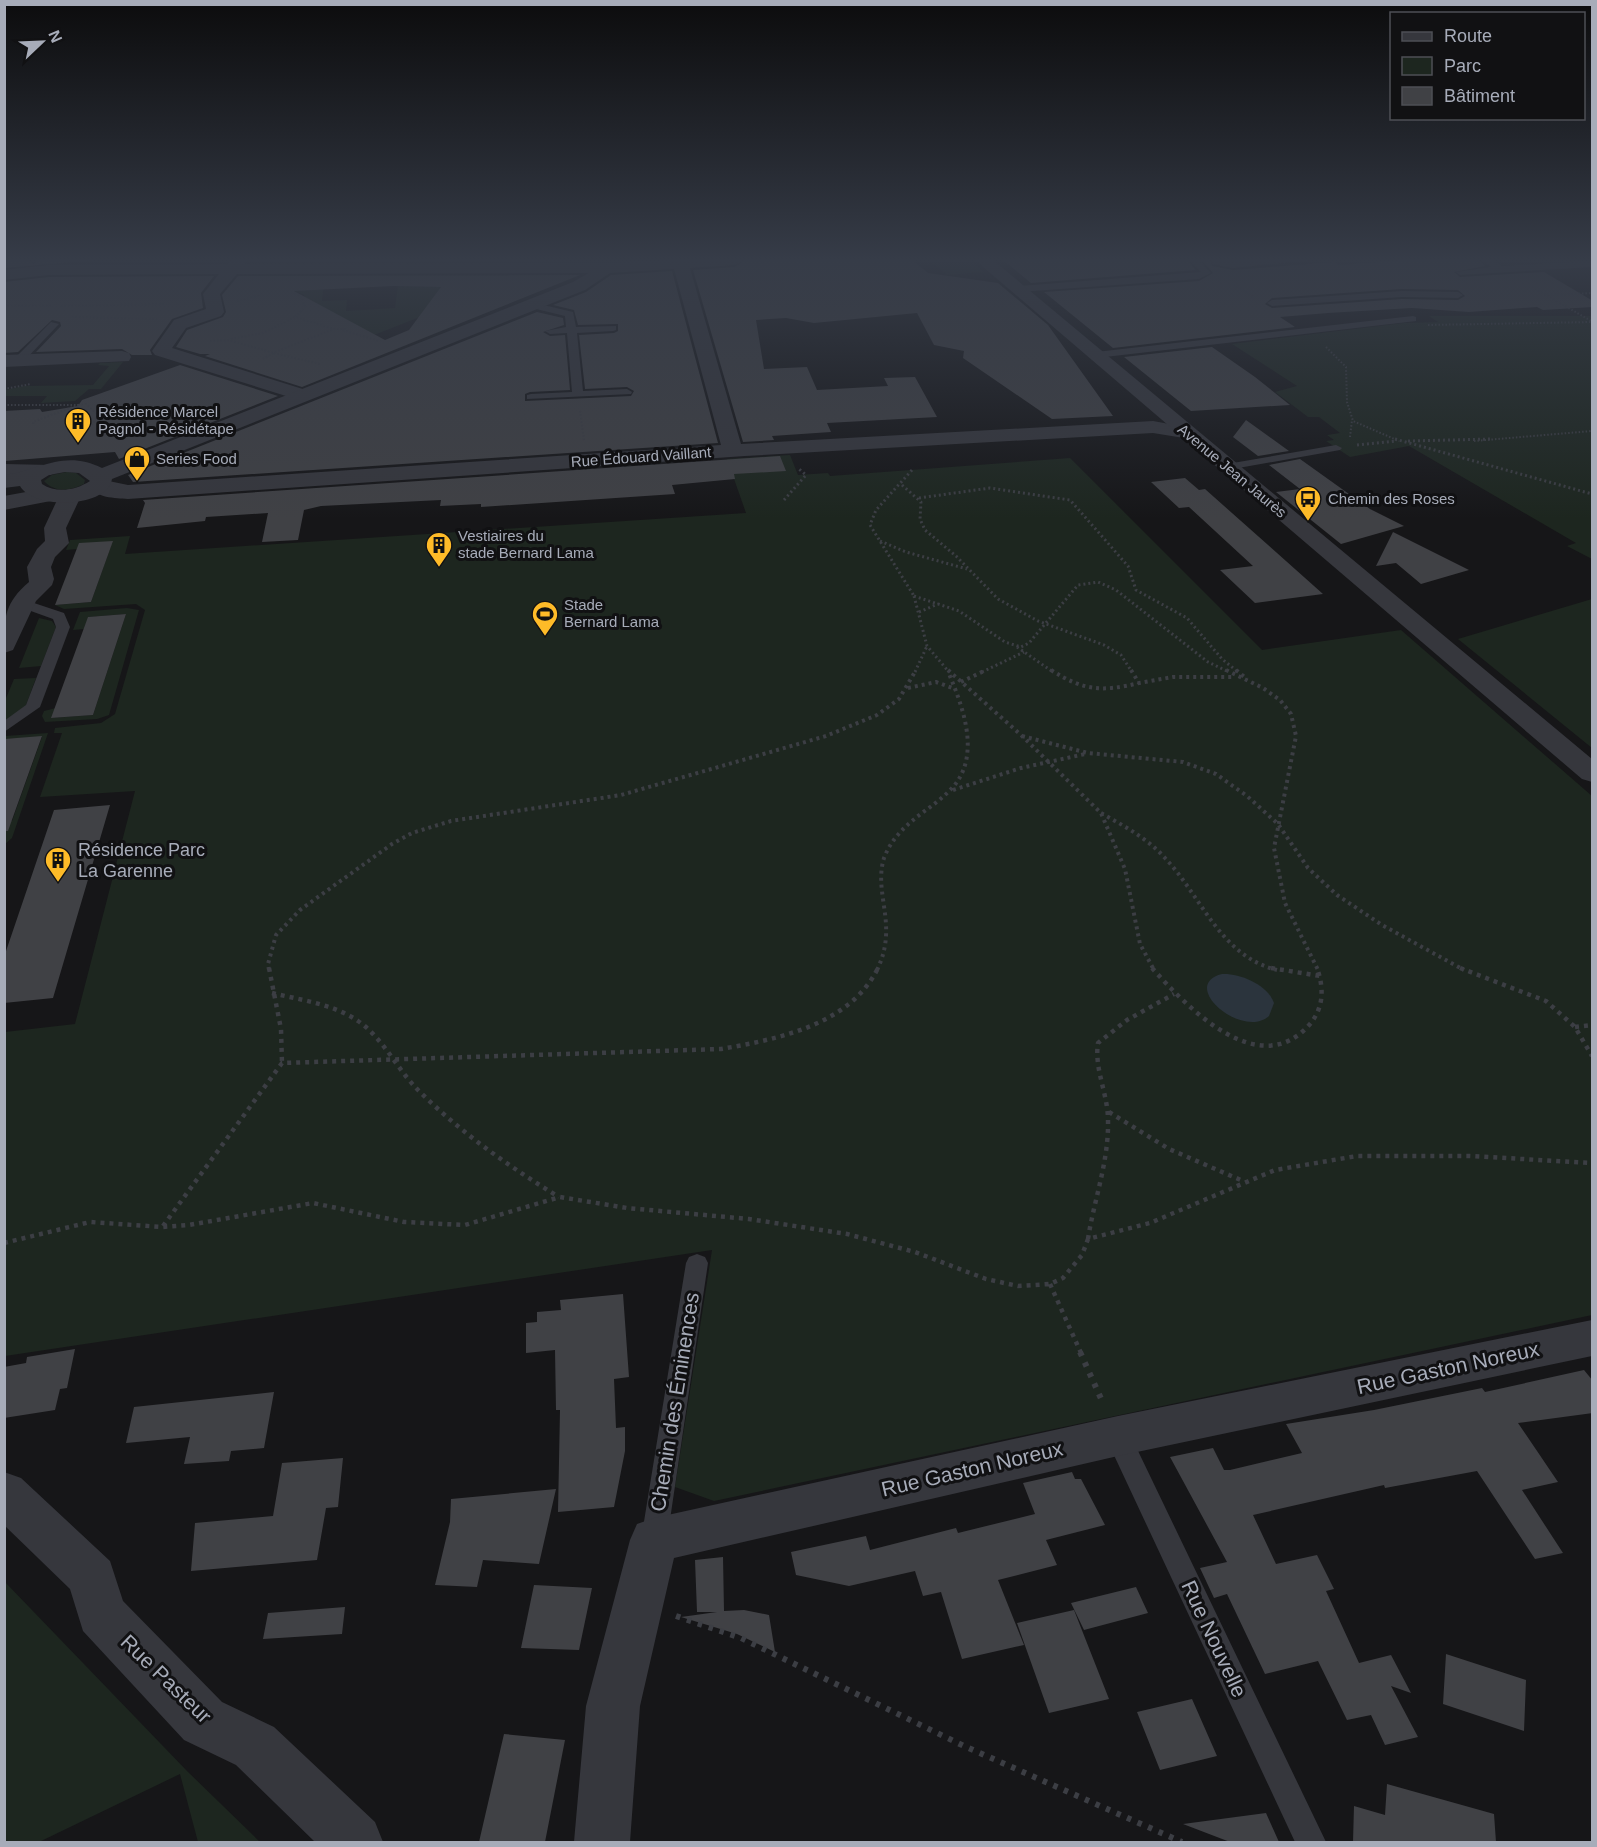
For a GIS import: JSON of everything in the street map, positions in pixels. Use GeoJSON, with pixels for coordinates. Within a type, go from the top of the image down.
{"type":"FeatureCollection","features":[{"type":"Feature","properties":{"kind":"street"},"geometry":{"type":"LineString","coordinates":[[164,346],[161,351],[302,395]]}},
{"type":"Feature","properties":{"kind":"street"},"geometry":{"type":"LineString","coordinates":[[4,490],[94,476],[428,346]]}},
{"type":"Feature","properties":{"kind":"street"},"geometry":{"type":"LineString","coordinates":[[704,346],[733,451]]}},
{"type":"Feature","properties":{"kind":"street","name":"Avenue Jean Jaurès"},"geometry":{"type":"LineString","coordinates":[[1086,346],[1184,432],[1593,773]]}},
{"type":"Feature","properties":{"kind":"street"},"geometry":{"type":"LineString","coordinates":[[12,360],[122,357]]}},
{"type":"Feature","properties":{"kind":"street","name":"Rue Édouard Vaillant"},"geometry":{"type":"LineString","coordinates":[[94,476],[111,491],[128,492],[733,451],[1153,427],[1184,432]]}},
{"type":"Feature","properties":{"kind":"street"},"geometry":{"type":"LineString","coordinates":[[4,503],[44,485],[65,466],[94,476]]}},
{"type":"Feature","properties":{"kind":"street"},"geometry":{"type":"LineString","coordinates":[[4,470],[44,485]]}},
{"type":"Feature","properties":{"kind":"street"},"geometry":{"type":"LineString","coordinates":[[4,482],[44,485]]}},
{"type":"Feature","properties":{"kind":"street"},"geometry":{"type":"LineString","coordinates":[[4,645],[22,603],[40,585],[42,579],[39,567],[45,554],[57,543],[44,485]]}},
{"type":"Feature","properties":{"kind":"street","name":"Rue Gaston Noreux"},"geometry":{"type":"LineString","coordinates":[[654,1540],[1118,1436],[1593,1338]]}},
{"type":"Feature","properties":{"kind":"street","name":"Rue Pasteur"},"geometry":{"type":"LineString","coordinates":[[4,1493],[92,1577],[101,1614],[203,1721],[255,1746],[355,1842]]}},
{"type":"Feature","properties":{"kind":"street"},"geometry":{"type":"LineString","coordinates":[[602,1842],[613,1706],[654,1540]]}},
{"type":"Feature","properties":{"kind":"lane"},"geometry":{"type":"LineString","coordinates":[[12,360],[28,346]]}},
{"type":"Feature","properties":{"kind":"lane"},"geometry":{"type":"LineString","coordinates":[[574,346],[578,394]]}},
{"type":"Feature","properties":{"kind":"lane"},"geometry":{"type":"LineString","coordinates":[[1096,355],[1176,346]]}},
{"type":"Feature","properties":{"kind":"lane"},"geometry":{"type":"LineString","coordinates":[[531,397],[627,392]]}},
{"type":"Feature","properties":{"kind":"lane"},"geometry":{"type":"LineString","coordinates":[[1227,466],[1336,448]]}},
{"type":"Feature","properties":{"kind":"lane"},"geometry":{"type":"LineString","coordinates":[[4,728],[33,707],[63,627],[59,616],[22,603]]}},
{"type":"Feature","properties":{"kind":"lane","name":"Chemin des Éminences"},"geometry":{"type":"LineString","coordinates":[[654,1540],[697,1263]]}},
{"type":"Feature","properties":{"kind":"lane","name":"Rue Nouvelle"},"geometry":{"type":"LineString","coordinates":[[1118,1436],[1311,1842]]}},
{"type":"Feature","properties":{"kind":"path"},"geometry":{"type":"LineString","coordinates":[[291,346],[274,353],[320,364]]}},
{"type":"Feature","properties":{"kind":"path"},"geometry":{"type":"LineString","coordinates":[[380,346],[408,354]]}},
{"type":"Feature","properties":{"kind":"path"},"geometry":{"type":"LineString","coordinates":[[1325,346],[1335,353],[1346,366],[1352,419],[1369,430],[1400,441],[1593,495]]}},
{"type":"Feature","properties":{"kind":"path"},"geometry":{"type":"LineString","coordinates":[[4,389],[32,384]]}},
{"type":"Feature","properties":{"kind":"path"},"geometry":{"type":"LineString","coordinates":[[578,394],[586,461]]}},
{"type":"Feature","properties":{"kind":"path"},"geometry":{"type":"LineString","coordinates":[[4,405],[74,402],[78,405]]}},
{"type":"Feature","properties":{"kind":"path"},"geometry":{"type":"LineString","coordinates":[[34,425],[33,422],[86,404],[98,415],[92,425]]}},
{"type":"Feature","properties":{"kind":"path"},"geometry":{"type":"LineString","coordinates":[[1336,448],[1400,441],[1469,441],[1593,431]]}},
{"type":"Feature","properties":{"kind":"path"},"geometry":{"type":"LineString","coordinates":[[912,470],[902,485],[872,516],[870,525],[915,596],[927,646],[949,672],[1021,735],[1101,813],[1133,831],[1159,850],[1223,934],[1246,957],[1273,968],[1320,976]]}},
{"type":"Feature","properties":{"kind":"path"},"geometry":{"type":"LineString","coordinates":[[784,500],[806,475]]}},
{"type":"Feature","properties":{"kind":"path"},"geometry":{"type":"LineString","coordinates":[[902,485],[919,498],[921,502],[920,519],[925,530],[998,599],[1046,624],[1104,645],[1121,655],[1139,683]]}},
{"type":"Feature","properties":{"kind":"path"},"geometry":{"type":"LineString","coordinates":[[919,498],[990,488],[1070,500],[1128,566],[1136,590],[1187,618],[1222,659],[1284,705],[1297,728],[1274,848],[1285,903],[1320,976],[1322,1001],[1310,1026],[1286,1043],[1251,1044],[1231,1037],[1210,1024],[1173,994],[1143,953],[1125,869],[1116,843],[1101,813]]}},
{"type":"Feature","properties":{"kind":"path"},"geometry":{"type":"LineString","coordinates":[[877,538],[906,552],[968,569]]}},
{"type":"Feature","properties":{"kind":"path"},"geometry":{"type":"LineString","coordinates":[[1017,647],[1027,645],[1078,585],[1102,583],[1116,590],[1208,662],[1253,683]]}},
{"type":"Feature","properties":{"kind":"path"},"geometry":{"type":"LineString","coordinates":[[915,596],[967,615],[1050,669],[1094,689],[1119,689],[1139,683],[1201,675],[1240,677]]}},
{"type":"Feature","properties":{"kind":"path"},"geometry":{"type":"LineString","coordinates":[[919,612],[939,604]]}},
{"type":"Feature","properties":{"kind":"path"},"geometry":{"type":"LineString","coordinates":[[162,1227],[282,1063],[281,1029],[268,964],[270,950],[285,923],[300,910],[412,833],[451,821],[621,795],[804,744],[877,715],[898,699],[907,688],[927,646]]}},
{"type":"Feature","properties":{"kind":"path"},"geometry":{"type":"LineString","coordinates":[[961,682],[1024,652]]}},
{"type":"Feature","properties":{"kind":"path"},"geometry":{"type":"LineString","coordinates":[[949,672],[966,719],[968,734],[963,770],[952,790]]}},
{"type":"Feature","properties":{"kind":"path"},"geometry":{"type":"LineString","coordinates":[[907,688],[936,682],[956,690]]}},
{"type":"Feature","properties":{"kind":"path"},"geometry":{"type":"LineString","coordinates":[[1021,735],[1088,753],[1167,759],[1200,767],[1232,784],[1278,824],[1318,880],[1356,909],[1460,968],[1546,1001],[1575,1027],[1593,1056]]}},
{"type":"Feature","properties":{"kind":"path"},"geometry":{"type":"LineString","coordinates":[[282,1063],[691,1051],[747,1045],[809,1029],[853,1000],[877,971],[886,950],[888,934],[881,864],[894,837],[907,824],[952,790],[1048,762],[1088,753]]}},
{"type":"Feature","properties":{"kind":"path"},"geometry":{"type":"LineString","coordinates":[[272,993],[349,1016],[369,1030],[414,1086],[473,1138],[504,1163],[560,1197],[627,1208],[808,1227],[894,1246],[1018,1286],[1050,1284],[1072,1269],[1082,1255],[1088,1239],[1096,1187],[1108,1146],[1108,1112],[1097,1055],[1098,1043],[1127,1020],[1173,994]]}},
{"type":"Feature","properties":{"kind":"path"},"geometry":{"type":"LineString","coordinates":[[1575,1027],[1593,1025]]}},
{"type":"Feature","properties":{"kind":"path"},"geometry":{"type":"LineString","coordinates":[[1108,1112],[1169,1149],[1244,1181]]}},
{"type":"Feature","properties":{"kind":"path"},"geometry":{"type":"LineString","coordinates":[[1088,1239],[1150,1223],[1244,1181],[1275,1170],[1357,1156],[1470,1156],[1593,1163]]}},
{"type":"Feature","properties":{"kind":"path"},"geometry":{"type":"LineString","coordinates":[[4,1243],[90,1222],[162,1227],[210,1222],[313,1203],[405,1222],[465,1225],[496,1218],[560,1197]]}},
{"type":"Feature","properties":{"kind":"path"},"geometry":{"type":"LineString","coordinates":[[1050,1284],[1118,1436]]}},
{"type":"Feature","properties":{"kind":"path"},"geometry":{"type":"LineString","coordinates":[[638,1603],[741,1638],[964,1746],[1182,1842]]}},
{"type":"Feature","properties":{"kind":"green space"},"geometry":{"type":"Polygon","coordinates":[[[1235,346],[1592,346],[1592,559],[1567,546],[1576,543],[1409,446],[1350,457],[1326,441],[1334,440],[1327,435],[1340,433],[1319,417],[1308,417],[1275,392],[1297,386],[1235,346]]]}},
{"type":"Feature","properties":{"kind":"green space"},"geometry":{"type":"Polygon","coordinates":[[[123,362],[101,389],[89,389],[75,401],[41,403],[47,396],[5,396],[5,390],[24,386],[93,385],[109,366],[98,365],[100,363],[123,362]]]}},
{"type":"Feature","properties":{"kind":"green space"},"geometry":{"type":"Polygon","coordinates":[[[790,455],[798,475],[828,473],[830,476],[1070,458],[1262,650],[1401,630],[1592,796],[1592,1315],[714,1501],[675,1487],[712,1250],[5,1356],[5,1032],[75,1024],[135,791],[40,797],[62,733],[54,733],[55,728],[101,723],[115,714],[145,610],[136,604],[64,609],[55,605],[91,602],[111,546],[66,550],[70,540],[130,536],[125,554],[746,513],[727,459],[790,455]]]}},
{"type":"Feature","properties":{"kind":"green space"},"geometry":{"type":"Polygon","coordinates":[[[76,473],[85,480],[84,484],[63,490],[53,488],[44,481],[52,475],[76,473]]]}},
{"type":"Feature","properties":{"kind":"green space"},"geometry":{"type":"Polygon","coordinates":[[[1592,599],[1592,748],[1458,639],[1592,599]]]}},
{"type":"Feature","properties":{"kind":"green space"},"geometry":{"type":"Polygon","coordinates":[[[127,608],[139,610],[109,715],[97,719],[45,722],[42,716],[44,711],[56,708],[52,718],[93,715],[126,614],[89,617],[84,629],[73,630],[80,612],[127,608]]]}},
{"type":"Feature","properties":{"kind":"green space"},"geometry":{"type":"Polygon","coordinates":[[[39,618],[52,621],[56,627],[41,666],[19,668],[39,618]]]}},
{"type":"Feature","properties":{"kind":"green space"},"geometry":{"type":"Polygon","coordinates":[[[36,678],[25,708],[5,723],[4,703],[14,679],[36,678]]]}},
{"type":"Feature","properties":{"kind":"green space"},"geometry":{"type":"Polygon","coordinates":[[[48,733],[12,838],[5,844],[5,821],[12,821],[42,737],[5,739],[5,736],[48,733]]]}},
{"type":"Feature","properties":{"kind":"green space"},"geometry":{"type":"Polygon","coordinates":[[[4,1581],[187,1771],[260,1842],[198,1842],[180,1774],[39,1842],[5,1842],[4,1581]]]}},
{"type":"Feature","properties":{"kind":"shaded area"},"geometry":{"type":"Polygon","coordinates":[[[1222,974],[1245,978],[1266,991],[1274,1003],[1269,1016],[1257,1022],[1244,1021],[1219,1008],[1210,998],[1207,989],[1210,980],[1222,974]]]}},
{"type":"Feature","properties":{"kind":"building"},"geometry":{"type":"Polygon","coordinates":[[[4,346],[24,346],[18,352],[4,353],[4,346]]]}},
{"type":"Feature","properties":{"kind":"building"},"geometry":{"type":"Polygon","coordinates":[[[42,346],[153,346],[150,350],[152,355],[132,355],[122,349],[36,352],[42,346]]]}},
{"type":"Feature","properties":{"kind":"building"},"geometry":{"type":"Polygon","coordinates":[[[403,346],[302,387],[205,356],[210,354],[200,354],[176,347],[403,346]]]}},
{"type":"Feature","properties":{"kind":"building"},"geometry":{"type":"Polygon","coordinates":[[[451,346],[566,346],[570,390],[530,392],[525,394],[525,401],[631,396],[634,391],[627,387],[585,389],[580,346],[692,346],[718,443],[133,482],[128,475],[451,346]]]}},
{"type":"Feature","properties":{"kind":"building"},"geometry":{"type":"Polygon","coordinates":[[[715,346],[760,346],[764,369],[807,367],[817,390],[888,386],[884,378],[915,377],[937,417],[827,423],[831,432],[772,436],[774,440],[743,442],[715,346]]]}},
{"type":"Feature","properties":{"kind":"building"},"geometry":{"type":"Polygon","coordinates":[[[940,346],[1063,346],[1113,416],[1052,419],[963,358],[964,351],[940,346]]]}},
{"type":"Feature","properties":{"kind":"building"},"geometry":{"type":"Polygon","coordinates":[[[1212,347],[1290,405],[1191,411],[1124,357],[1212,347]]]}},
{"type":"Feature","properties":{"kind":"building"},"geometry":{"type":"Polygon","coordinates":[[[180,365],[278,396],[119,459],[115,452],[5,461],[4,411],[40,409],[42,412],[78,406],[82,400],[180,365]]]}},
{"type":"Feature","properties":{"kind":"building"},"geometry":{"type":"Polygon","coordinates":[[[1246,420],[1289,451],[1258,456],[1233,437],[1246,420]]]}},
{"type":"Feature","properties":{"kind":"building"},"geometry":{"type":"Polygon","coordinates":[[[780,456],[786,471],[734,474],[735,479],[672,485],[675,494],[481,507],[481,504],[440,506],[441,500],[321,506],[304,510],[298,540],[262,542],[268,513],[206,517],[205,521],[137,528],[145,503],[143,500],[780,456]]]}},
{"type":"Feature","properties":{"kind":"building"},"geometry":{"type":"Polygon","coordinates":[[[1300,459],[1370,509],[1404,526],[1341,544],[1276,492],[1300,489],[1269,465],[1300,459]]]}},
{"type":"Feature","properties":{"kind":"building"},"geometry":{"type":"Polygon","coordinates":[[[1185,478],[1199,490],[1205,489],[1323,594],[1255,603],[1220,570],[1253,566],[1189,507],[1179,508],[1151,482],[1185,478]]]}},
{"type":"Feature","properties":{"kind":"building"},"geometry":{"type":"Polygon","coordinates":[[[1393,532],[1469,570],[1421,584],[1396,563],[1376,566],[1393,532]]]}},
{"type":"Feature","properties":{"kind":"building"},"geometry":{"type":"Polygon","coordinates":[[[113,541],[91,602],[55,605],[79,543],[113,541]]]}},
{"type":"Feature","properties":{"kind":"building"},"geometry":{"type":"Polygon","coordinates":[[[126,614],[93,715],[51,718],[88,617],[126,614]]]}},
{"type":"Feature","properties":{"kind":"building"},"geometry":{"type":"Polygon","coordinates":[[[42,736],[8,831],[4,831],[4,739],[42,736]]]}},
{"type":"Feature","properties":{"kind":"building","name":"Résidence Parc La Garenne"},"geometry":{"type":"Polygon","coordinates":[[[110,805],[53,998],[4,1003],[4,957],[54,810],[110,805]]]}},
{"type":"Feature","properties":{"kind":"building"},"geometry":{"type":"Polygon","coordinates":[[[623,1294],[629,1377],[614,1379],[616,1428],[625,1427],[625,1451],[614,1507],[558,1512],[560,1410],[556,1410],[555,1350],[526,1353],[526,1323],[537,1322],[537,1312],[561,1310],[560,1300],[623,1294]]]}},
{"type":"Feature","properties":{"kind":"building"},"geometry":{"type":"Polygon","coordinates":[[[75,1349],[67,1388],[60,1389],[55,1410],[4,1418],[4,1367],[26,1363],[27,1357],[75,1349]]]}},
{"type":"Feature","properties":{"kind":"building"},"geometry":{"type":"Polygon","coordinates":[[[1584,1370],[1593,1381],[1593,1413],[1518,1423],[1558,1482],[1522,1490],[1563,1553],[1535,1559],[1477,1471],[1385,1488],[1384,1485],[1253,1515],[1276,1564],[1317,1555],[1334,1589],[1326,1591],[1359,1663],[1391,1655],[1411,1693],[1391,1686],[1418,1737],[1385,1745],[1371,1715],[1347,1720],[1318,1661],[1265,1674],[1227,1594],[1214,1598],[1200,1568],[1227,1562],[1170,1457],[1213,1448],[1224,1470],[1230,1470],[1302,1453],[1286,1424],[1374,1410],[1482,1388],[1485,1392],[1584,1370]]]}},
{"type":"Feature","properties":{"kind":"building"},"geometry":{"type":"Polygon","coordinates":[[[274,1392],[264,1448],[231,1451],[229,1461],[184,1464],[190,1437],[126,1443],[134,1407],[274,1392]]]}},
{"type":"Feature","properties":{"kind":"building"},"geometry":{"type":"Polygon","coordinates":[[[343,1458],[338,1507],[326,1508],[317,1560],[191,1571],[195,1523],[273,1516],[282,1463],[343,1458]]]}},
{"type":"Feature","properties":{"kind":"building"},"geometry":{"type":"Polygon","coordinates":[[[1072,1472],[1075,1479],[1081,1479],[1105,1525],[1046,1540],[1057,1565],[998,1580],[1024,1645],[962,1659],[941,1592],[923,1596],[915,1571],[849,1586],[796,1575],[791,1552],[866,1536],[870,1550],[956,1528],[958,1533],[1035,1514],[1023,1483],[1072,1472]]]}},
{"type":"Feature","properties":{"kind":"building"},"geometry":{"type":"Polygon","coordinates":[[[556,1489],[539,1564],[483,1560],[477,1587],[435,1585],[450,1522],[451,1499],[556,1489]]]}},
{"type":"Feature","properties":{"kind":"building"},"geometry":{"type":"Polygon","coordinates":[[[723,1557],[724,1611],[744,1610],[769,1615],[775,1652],[737,1634],[681,1617],[717,1612],[697,1612],[695,1560],[723,1557]]]}},
{"type":"Feature","properties":{"kind":"building"},"geometry":{"type":"Polygon","coordinates":[[[534,1585],[592,1588],[579,1650],[521,1648],[534,1585]]]}},
{"type":"Feature","properties":{"kind":"building"},"geometry":{"type":"Polygon","coordinates":[[[1136,1587],[1148,1613],[1084,1630],[1071,1603],[1136,1587]]]}},
{"type":"Feature","properties":{"kind":"building"},"geometry":{"type":"Polygon","coordinates":[[[345,1607],[342,1634],[263,1639],[268,1613],[345,1607]]]}},
{"type":"Feature","properties":{"kind":"building"},"geometry":{"type":"Polygon","coordinates":[[[1074,1610],[1109,1699],[1049,1713],[1017,1623],[1074,1610]]]}},
{"type":"Feature","properties":{"kind":"building"},"geometry":{"type":"Polygon","coordinates":[[[1446,1654],[1526,1680],[1524,1731],[1443,1704],[1446,1654]]]}},
{"type":"Feature","properties":{"kind":"building"},"geometry":{"type":"Polygon","coordinates":[[[1192,1699],[1217,1756],[1160,1770],[1137,1712],[1192,1699]]]}},
{"type":"Feature","properties":{"kind":"building"},"geometry":{"type":"Polygon","coordinates":[[[504,1734],[565,1740],[545,1842],[479,1842],[504,1734]]]}},
{"type":"Feature","properties":{"kind":"building"},"geometry":{"type":"Polygon","coordinates":[[[1387,1784],[1494,1814],[1496,1842],[1353,1842],[1354,1806],[1385,1815],[1387,1784]]]}},
{"type":"Feature","properties":{"kind":"building"},"geometry":{"type":"Polygon","coordinates":[[[1266,1813],[1279,1842],[1230,1842],[1183,1824],[1266,1813]]]}},
{"type":"Feature","properties":{"kind":"place","name":"Résidence Marcel Pagnol - Résidétape"},"geometry":{"type":"Point","coordinates":[78,444]}},
{"type":"Feature","properties":{"kind":"place","name":"Series Food"},"geometry":{"type":"Point","coordinates":[137,482]}},
{"type":"Feature","properties":{"kind":"place","name":"Chemin des Roses"},"geometry":{"type":"Point","coordinates":[1308,522]}},
{"type":"Feature","properties":{"kind":"place","name":"Vestiaires du stade Bernard Lama"},"geometry":{"type":"Point","coordinates":[439,568]}},
{"type":"Feature","properties":{"kind":"place","name":"Stade Bernard Lama"},"geometry":{"type":"Point","coordinates":[545,637]}},
{"type":"Feature","properties":{"kind":"place","name":"Résidence Parc La Garenne"},"geometry":{"type":"Point","coordinates":[58,883]}}]}
